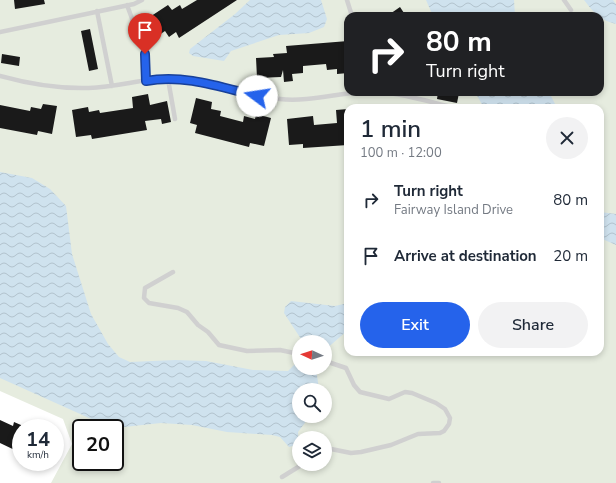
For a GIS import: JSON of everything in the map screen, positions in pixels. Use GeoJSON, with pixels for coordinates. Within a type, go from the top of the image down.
{"type":"FeatureCollection","features":[{"type":"Feature","properties":{"kind":"lane"},"geometry":{"type":"LineString","coordinates":[[0,32],[96,12],[142,0]]}},
{"type":"Feature","properties":{"kind":"lane"},"geometry":{"type":"LineString","coordinates":[[347,0],[351,12]]}},
{"type":"Feature","properties":{"kind":"lane"},"geometry":{"type":"LineString","coordinates":[[564,0],[571,10]]}},
{"type":"Feature","properties":{"kind":"lane"},"geometry":{"type":"LineString","coordinates":[[127,5],[145,54],[146,81]]}},
{"type":"Feature","properties":{"kind":"lane"},"geometry":{"type":"LineString","coordinates":[[96,12],[112,86]]}},
{"type":"Feature","properties":{"kind":"lane"},"geometry":{"type":"LineString","coordinates":[[0,76],[44,86],[90,88],[168,79],[195,80],[257,96],[282,100],[344,94]]}},
{"type":"Feature","properties":{"kind":"lane"},"geometry":{"type":"LineString","coordinates":[[168,79],[175,119]]}},
{"type":"Feature","properties":{"kind":"lane"},"geometry":{"type":"LineString","coordinates":[[410,96],[441,104]]}},
{"type":"Feature","properties":{"kind":"lane"},"geometry":{"type":"LineString","coordinates":[[173,272],[145,288],[144,298],[149,303],[178,308],[187,312],[219,345],[247,351],[280,350],[292,353]]}},
{"type":"Feature","properties":{"kind":"lane"},"geometry":{"type":"LineString","coordinates":[[332,363],[346,368],[354,385],[360,392],[389,399],[405,392],[412,393],[441,406],[450,418],[449,424],[444,431],[434,434],[418,434],[391,445],[355,453],[332,449]]}},
{"type":"Feature","properties":{"kind":"lane"},"geometry":{"type":"LineString","coordinates":[[282,476],[292,470]]}},
{"type":"Feature","properties":{"kind":"lane"},"geometry":{"type":"LineString","coordinates":[[433,483],[439,483]]}},
{"type":"Feature","properties":{"kind":"shaded area"},"geometry":{"type":"Polygon","coordinates":[[[0,0],[616,0],[616,483],[51,483],[57,471],[64,471],[64,459],[72,444],[64,419],[0,391],[0,0]]]}},
{"type":"Feature","properties":{"kind":"water"},"geometry":{"type":"Polygon","coordinates":[[[250,0],[321,0],[327,19],[324,27],[309,33],[279,35],[231,51],[224,61],[193,56],[189,53],[190,49],[235,14],[250,0]]]}},
{"type":"Feature","properties":{"kind":"water"},"geometry":{"type":"Polygon","coordinates":[[[426,0],[514,0],[515,12],[431,12],[426,0]]]}},
{"type":"Feature","properties":{"kind":"water"},"geometry":{"type":"Polygon","coordinates":[[[584,0],[613,0],[616,4],[616,24],[604,20],[604,12],[595,12],[584,0]]]}},
{"type":"Feature","properties":{"kind":"water"},"geometry":{"type":"Polygon","coordinates":[[[477,96],[551,96],[555,104],[482,104],[477,96]]]}},
{"type":"Feature","properties":{"kind":"water"},"geometry":{"type":"Polygon","coordinates":[[[0,172],[32,178],[50,189],[66,206],[72,254],[91,314],[108,344],[119,357],[130,362],[175,360],[206,361],[253,370],[288,371],[292,367],[292,375],[317,375],[318,383],[292,383],[292,423],[305,423],[299,431],[292,431],[292,446],[289,447],[280,437],[272,435],[227,432],[192,425],[161,423],[124,427],[124,419],[91,419],[0,378],[0,172]]]}},
{"type":"Feature","properties":{"kind":"water"},"geometry":{"type":"Polygon","coordinates":[[[604,212],[616,214],[616,245],[604,240],[604,212]]]}},
{"type":"Feature","properties":{"kind":"water"},"geometry":{"type":"Polygon","coordinates":[[[291,301],[335,306],[344,304],[344,333],[332,344],[332,335],[298,335],[284,313],[285,307],[291,301]]]}},
{"type":"Feature","properties":{"kind":"building"},"geometry":{"type":"Polygon","coordinates":[[[14,0],[44,0],[45,4],[15,9],[14,0]]]}},
{"type":"Feature","properties":{"kind":"building"},"geometry":{"type":"Polygon","coordinates":[[[197,0],[237,0],[179,38],[176,32],[169,37],[165,31],[150,41],[139,24],[168,5],[172,10],[180,5],[182,9],[197,0]]]}},
{"type":"Feature","properties":{"kind":"building"},"geometry":{"type":"Polygon","coordinates":[[[400,7],[403,12],[393,12],[400,7]]]}},
{"type":"Feature","properties":{"kind":"building"},"geometry":{"type":"Polygon","coordinates":[[[90,29],[98,69],[89,71],[81,31],[90,29]]]}},
{"type":"Feature","properties":{"kind":"building"},"geometry":{"type":"Polygon","coordinates":[[[344,41],[344,73],[337,74],[337,69],[327,70],[326,64],[303,66],[303,73],[292,74],[293,81],[284,82],[283,70],[281,77],[257,78],[256,58],[274,57],[273,54],[287,53],[286,46],[344,41]]]}},
{"type":"Feature","properties":{"kind":"building"},"geometry":{"type":"Polygon","coordinates":[[[2,54],[20,57],[19,66],[1,63],[2,54]]]}},
{"type":"Feature","properties":{"kind":"building"},"geometry":{"type":"Polygon","coordinates":[[[148,94],[150,105],[167,101],[171,122],[162,124],[161,119],[145,121],[147,130],[92,139],[91,135],[76,137],[72,110],[88,107],[89,112],[99,110],[100,113],[133,108],[132,97],[148,94]]]}},
{"type":"Feature","properties":{"kind":"building"},"geometry":{"type":"Polygon","coordinates":[[[437,96],[458,96],[457,103],[437,99],[437,96]]]}},
{"type":"Feature","properties":{"kind":"building"},"geometry":{"type":"Polygon","coordinates":[[[196,98],[212,102],[211,109],[221,111],[220,116],[243,122],[244,116],[255,119],[256,114],[271,118],[264,146],[250,143],[249,147],[195,133],[197,125],[190,123],[196,98]]]}},
{"type":"Feature","properties":{"kind":"building"},"geometry":{"type":"Polygon","coordinates":[[[43,104],[57,106],[52,134],[38,131],[37,135],[0,128],[0,105],[30,111],[31,107],[41,109],[43,104]]]}},
{"type":"Feature","properties":{"kind":"building"},"geometry":{"type":"Polygon","coordinates":[[[344,109],[344,145],[303,148],[303,144],[289,145],[287,119],[313,116],[314,125],[337,123],[336,110],[344,109]]]}},
{"type":"Feature","properties":{"kind":"building"},"geometry":{"type":"Polygon","coordinates":[[[0,420],[12,426],[12,449],[0,443],[0,420]]]}},
{"type":"Feature","properties":{"kind":"route"},"geometry":{"type":"LineString","coordinates":[[145,54],[146,81],[175,78],[195,80],[257,96]]}}]}
